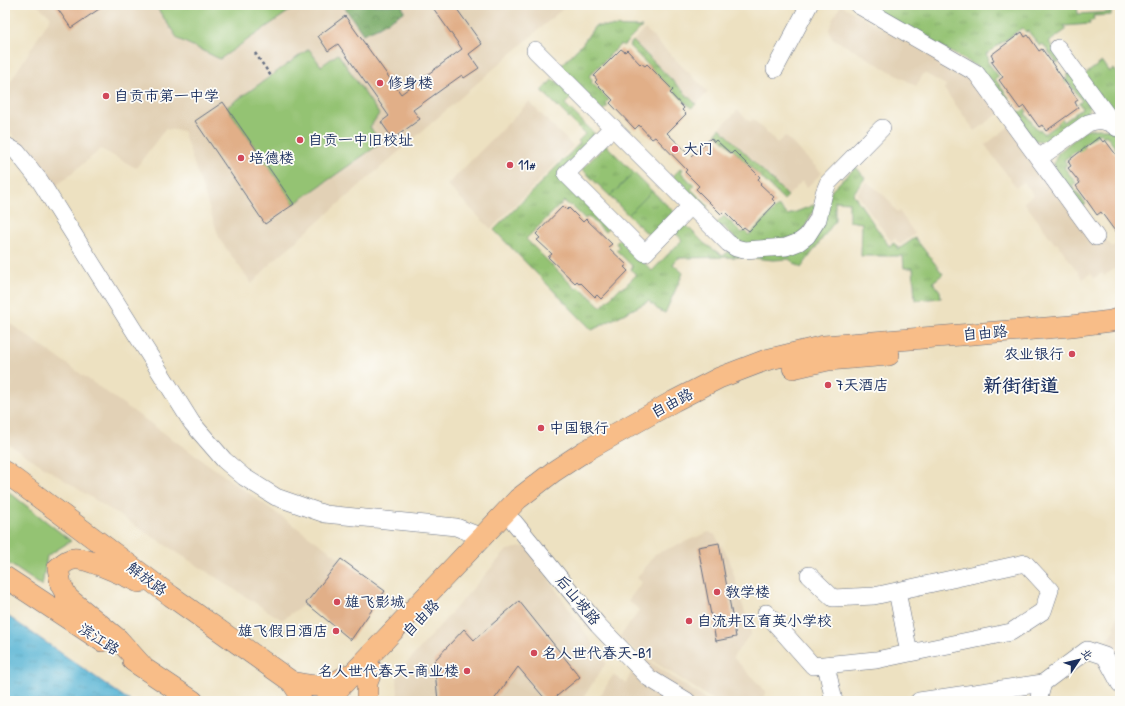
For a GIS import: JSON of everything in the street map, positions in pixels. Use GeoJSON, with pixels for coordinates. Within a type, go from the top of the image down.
{"type":"FeatureCollection","features":[{"type":"Feature","properties":{"kind":"main road","name":"自由路"},"geometry":{"type":"LineString","coordinates":[[344,701],[363,671],[482,537],[518,499],[553,472],[585,451],[674,401],[719,378],[766,360],[824,346],[1071,326],[1111,321],[1120,318]]}},
{"type":"Feature","properties":{"kind":"main road","name":"自由路"},"geometry":{"type":"LineString","coordinates":[[327,701],[363,671],[527,508],[559,482],[592,461],[725,389],[770,372],[828,360],[1070,340],[1120,332]]}},
{"type":"Feature","properties":{"kind":"main road","name":"解放路"},"geometry":{"type":"LineString","coordinates":[[5,472],[171,596],[292,682]]}},
{"type":"Feature","properties":{"kind":"main road"},"geometry":{"type":"LineString","coordinates":[[145,669],[118,639],[68,598],[60,584],[58,568],[66,561],[77,559],[97,564],[171,596]]}},
{"type":"Feature","properties":{"kind":"main road","name":"滨江路"},"geometry":{"type":"LineString","coordinates":[[5,577],[193,701]]}},
{"type":"Feature","properties":{"kind":"main road"},"geometry":{"type":"LineString","coordinates":[[292,682],[318,685],[333,683],[363,671],[368,683],[367,701]]}},
{"type":"Feature","properties":{"kind":"main road"},"geometry":{"type":"LineString","coordinates":[[292,682],[299,693],[301,701]]}},
{"type":"Feature","properties":{"kind":"street"},"geometry":{"type":"LineString","coordinates":[[775,69],[809,5]]}},
{"type":"Feature","properties":{"kind":"street"},"geometry":{"type":"LineString","coordinates":[[858,5],[976,73],[1096,236]]}},
{"type":"Feature","properties":{"kind":"street"},"geometry":{"type":"LineString","coordinates":[[1058,48],[1117,128]]}},
{"type":"Feature","properties":{"kind":"street"},"geometry":{"type":"LineString","coordinates":[[535,50],[728,243],[736,248],[744,250],[786,247],[794,245],[807,236],[818,219],[828,183],[882,128]]}},
{"type":"Feature","properties":{"kind":"street"},"geometry":{"type":"LineString","coordinates":[[1085,125],[1093,112],[1094,102],[1091,92]]}},
{"type":"Feature","properties":{"kind":"street"},"geometry":{"type":"LineString","coordinates":[[1039,158],[1085,125],[1094,121],[1099,120],[1108,122],[1117,128]]}},
{"type":"Feature","properties":{"kind":"street"},"geometry":{"type":"LineString","coordinates":[[613,127],[566,174],[645,253],[691,206]]}},
{"type":"Feature","properties":{"kind":"street"},"geometry":{"type":"LineString","coordinates":[[5,145],[17,152],[40,181],[192,423],[219,455],[244,477],[276,497],[325,514],[456,528],[482,537]]}},
{"type":"Feature","properties":{"kind":"street","name":"后山坡路"},"geometry":{"type":"LineString","coordinates":[[514,522],[598,624],[649,678],[687,701]]}},
{"type":"Feature","properties":{"kind":"street"},"geometry":{"type":"LineString","coordinates":[[766,613],[813,666],[826,665],[876,660],[1011,632],[1043,611],[1050,590],[1026,564],[874,596],[833,598],[809,575]]}},
{"type":"Feature","properties":{"kind":"street"},"geometry":{"type":"LineString","coordinates":[[897,591],[909,653]]}},
{"type":"Feature","properties":{"kind":"street"},"geometry":{"type":"LineString","coordinates":[[919,701],[1043,683],[1087,650],[1106,656],[1120,684]]}},
{"type":"Feature","properties":{"kind":"street"},"geometry":{"type":"LineString","coordinates":[[826,665],[834,701]]}},
{"type":"Feature","properties":{"kind":"street"},"geometry":{"type":"LineString","coordinates":[[1038,701],[1043,683]]}},
{"type":"Feature","properties":{"kind":"path"},"geometry":{"type":"LineString","coordinates":[[255,53],[271,76]]}},
{"type":"Feature","properties":{"kind":"shaded area","name":"自贡一中旧校址"},"geometry":{"type":"Polygon","coordinates":[[[37,5],[567,5],[272,262],[252,284],[220,240],[183,131],[165,129],[136,168],[101,149],[56,186],[7,128],[5,121],[5,90],[51,17],[37,5]]]}},
{"type":"Feature","properties":{"kind":"shaded area"},"geometry":{"type":"Polygon","coordinates":[[[841,5],[955,70],[966,63],[1001,112],[975,131],[944,89],[946,85],[924,73],[916,86],[832,38],[829,29],[833,21],[832,20],[841,5]]]}},
{"type":"Feature","properties":{"kind":"shaded area"},"geometry":{"type":"Polygon","coordinates":[[[645,29],[708,92],[696,104],[633,41],[645,29]]]}},
{"type":"Feature","properties":{"kind":"shaded area","name":"11#"},"geometry":{"type":"Polygon","coordinates":[[[529,102],[573,146],[491,229],[447,185],[529,102]]]}},
{"type":"Feature","properties":{"kind":"shaded area"},"geometry":{"type":"Polygon","coordinates":[[[738,110],[750,122],[753,119],[777,143],[785,136],[822,173],[807,187],[802,181],[788,196],[720,128],[738,110]]]}},
{"type":"Feature","properties":{"kind":"shaded area"},"geometry":{"type":"Polygon","coordinates":[[[1011,125],[1098,245],[1106,240],[1112,247],[1118,243],[1120,245],[1120,265],[1104,276],[1102,273],[1094,278],[1091,273],[1083,279],[1057,243],[1055,244],[1024,202],[1033,195],[1024,182],[1016,187],[985,145],[1011,125]]]}},
{"type":"Feature","properties":{"kind":"shaded area"},"geometry":{"type":"Polygon","coordinates":[[[866,181],[887,198],[897,212],[899,211],[915,234],[900,245],[895,238],[891,241],[857,194],[866,181]]]}},
{"type":"Feature","properties":{"kind":"shaded area"},"geometry":{"type":"Polygon","coordinates":[[[5,320],[341,559],[306,603],[282,620],[5,442],[5,320]]]}},
{"type":"Feature","properties":{"kind":"shaded area","name":"自流井区育英小学校"},"geometry":{"type":"Polygon","coordinates":[[[709,532],[715,535],[729,558],[751,633],[733,657],[766,692],[763,701],[715,701],[618,639],[640,610],[628,601],[642,582],[637,578],[655,554],[709,532]]]}},
{"type":"Feature","properties":{"kind":"shaded area"},"geometry":{"type":"Polygon","coordinates":[[[526,546],[606,663],[581,701],[398,701],[397,674],[507,550],[526,546]]]}},
{"type":"Feature","properties":{"kind":"shaded area"},"geometry":{"type":"Polygon","coordinates":[[[1120,597],[1120,699],[1092,657],[1114,631],[1120,597]]]}},
{"type":"Feature","properties":{"kind":"shaded area"},"geometry":{"type":"Polygon","coordinates":[[[640,655],[708,701],[597,701],[613,675],[626,683],[640,655]]]}},
{"type":"Feature","properties":{"kind":"green space"},"geometry":{"type":"Polygon","coordinates":[[[155,5],[298,5],[220,59],[178,39],[155,5]]]}},
{"type":"Feature","properties":{"kind":"green space"},"geometry":{"type":"Polygon","coordinates":[[[343,5],[402,5],[404,12],[379,27],[363,34],[343,5]]]}},
{"type":"Feature","properties":{"kind":"green space"},"geometry":{"type":"Polygon","coordinates":[[[866,5],[1077,5],[1078,14],[1111,12],[1111,15],[1093,16],[1094,20],[1089,21],[1090,24],[1064,26],[1067,29],[1049,42],[1062,60],[1057,63],[1043,44],[1040,46],[1028,31],[1026,32],[1022,28],[986,54],[989,59],[987,61],[999,77],[995,79],[1009,98],[1003,103],[976,66],[866,5]]]}},
{"type":"Feature","properties":{"kind":"green space"},"geometry":{"type":"Polygon","coordinates":[[[595,26],[642,27],[623,46],[621,44],[589,76],[593,80],[591,82],[609,100],[606,103],[608,106],[602,111],[561,66],[583,43],[595,26]]]}},
{"type":"Feature","properties":{"kind":"green space"},"geometry":{"type":"Polygon","coordinates":[[[633,41],[696,104],[691,108],[629,46],[633,41]]]}},
{"type":"Feature","properties":{"kind":"green space"},"geometry":{"type":"Polygon","coordinates":[[[309,49],[321,66],[338,54],[379,114],[370,127],[381,143],[294,204],[227,107],[309,49]]]}},
{"type":"Feature","properties":{"kind":"green space"},"geometry":{"type":"Polygon","coordinates":[[[1102,62],[1109,72],[1113,69],[1120,78],[1120,124],[1084,75],[1102,62]]]}},
{"type":"Feature","properties":{"kind":"green space"},"geometry":{"type":"Polygon","coordinates":[[[1071,72],[1090,106],[1086,117],[1049,142],[1034,140],[1011,115],[1018,111],[1019,113],[1025,109],[1027,112],[1025,113],[1038,131],[1041,130],[1044,134],[1059,123],[1056,120],[1053,107],[1064,122],[1082,108],[1079,103],[1082,101],[1068,82],[1061,87],[1059,84],[1068,78],[1066,76],[1071,72]]]}},
{"type":"Feature","properties":{"kind":"green space"},"geometry":{"type":"Polygon","coordinates":[[[552,80],[556,81],[574,95],[565,104],[595,134],[558,176],[610,227],[605,232],[588,216],[585,219],[571,205],[570,206],[564,201],[526,239],[576,289],[579,287],[601,307],[621,287],[623,288],[636,275],[631,269],[633,267],[616,250],[619,247],[616,243],[621,238],[652,271],[682,240],[673,230],[684,223],[705,244],[723,256],[730,250],[794,251],[833,189],[856,167],[865,178],[853,194],[889,246],[894,243],[899,249],[915,238],[943,274],[933,282],[940,291],[941,298],[915,300],[913,268],[904,268],[903,256],[861,256],[862,223],[849,221],[849,202],[835,201],[835,221],[801,268],[789,259],[773,260],[743,257],[678,258],[673,264],[683,273],[665,313],[657,309],[649,301],[592,330],[494,230],[580,143],[578,141],[585,134],[542,91],[552,80]]]}},
{"type":"Feature","properties":{"kind":"green space"},"geometry":{"type":"Polygon","coordinates":[[[720,128],[788,196],[784,200],[716,133],[720,128]]]}},
{"type":"Feature","properties":{"kind":"green space"},"geometry":{"type":"Polygon","coordinates":[[[1087,129],[1112,129],[1120,140],[1120,150],[1118,152],[1106,135],[1103,137],[1100,133],[1083,145],[1085,149],[1080,153],[1078,150],[1064,160],[1067,165],[1064,167],[1076,183],[1072,186],[1086,204],[1080,209],[1055,170],[1054,163],[1058,153],[1087,129]]]}},
{"type":"Feature","properties":{"kind":"green space"},"geometry":{"type":"Polygon","coordinates":[[[606,145],[634,173],[610,196],[582,169],[606,145]]]}},
{"type":"Feature","properties":{"kind":"green space"},"geometry":{"type":"Polygon","coordinates":[[[681,168],[683,170],[681,172],[694,186],[691,189],[708,206],[703,211],[670,179],[681,168]]]}},
{"type":"Feature","properties":{"kind":"green space"},"geometry":{"type":"Polygon","coordinates":[[[634,173],[652,191],[628,215],[610,196],[634,173]]]}},
{"type":"Feature","properties":{"kind":"green space"},"geometry":{"type":"Polygon","coordinates":[[[652,191],[674,212],[655,234],[650,236],[628,215],[652,191]]]}},
{"type":"Feature","properties":{"kind":"green space"},"geometry":{"type":"Polygon","coordinates":[[[814,205],[816,206],[800,236],[749,245],[738,241],[723,226],[720,229],[716,224],[724,216],[742,233],[745,231],[749,235],[778,206],[788,215],[814,205]]]}},
{"type":"Feature","properties":{"kind":"green space"},"geometry":{"type":"Polygon","coordinates":[[[5,489],[71,541],[47,556],[42,586],[5,561],[5,489]]]}},
{"type":"Feature","properties":{"kind":"water"},"geometry":{"type":"Polygon","coordinates":[[[5,614],[130,701],[5,701],[5,614]]]}},
{"type":"Feature","properties":{"kind":"building"},"geometry":{"type":"Polygon","coordinates":[[[55,5],[105,5],[71,28],[55,5]]]}},
{"type":"Feature","properties":{"kind":"building"},"geometry":{"type":"Polygon","coordinates":[[[431,5],[454,5],[482,44],[469,54],[479,68],[464,78],[462,75],[413,110],[420,119],[393,139],[381,122],[389,116],[338,44],[328,51],[318,36],[345,16],[401,94],[462,49],[431,5]]]}},
{"type":"Feature","properties":{"kind":"building"},"geometry":{"type":"Polygon","coordinates":[[[1022,32],[1025,37],[1028,35],[1039,51],[1042,49],[1078,100],[1075,102],[1078,108],[1046,131],[1042,125],[1039,127],[1024,106],[1020,109],[999,80],[1003,77],[991,61],[994,60],[991,55],[1022,32]]]}},
{"type":"Feature","properties":{"kind":"building"},"geometry":{"type":"Polygon","coordinates":[[[621,49],[625,52],[627,50],[640,64],[641,63],[645,66],[647,64],[673,90],[670,93],[684,108],[682,110],[686,114],[667,133],[691,156],[711,138],[714,142],[716,140],[731,154],[734,151],[760,177],[758,179],[761,183],[760,184],[774,197],[772,199],[776,203],[749,231],[744,227],[742,229],[724,211],[721,214],[696,189],[699,186],[685,172],[687,170],[655,137],[652,139],[639,125],[635,129],[610,103],[613,100],[595,82],[597,80],[594,76],[621,49]]]}},
{"type":"Feature","properties":{"kind":"building","name":"培德楼"},"geometry":{"type":"Polygon","coordinates":[[[223,102],[294,204],[265,224],[195,121],[223,102]]]}},
{"type":"Feature","properties":{"kind":"building"},"geometry":{"type":"Polygon","coordinates":[[[1099,137],[1103,142],[1105,140],[1120,160],[1120,238],[1101,212],[1097,215],[1076,186],[1080,183],[1068,168],[1071,166],[1068,161],[1099,137]]]}},
{"type":"Feature","properties":{"kind":"building"},"geometry":{"type":"Polygon","coordinates":[[[563,206],[567,210],[569,208],[583,222],[586,219],[612,244],[608,247],[627,265],[624,267],[628,271],[601,299],[597,295],[595,297],[581,283],[580,284],[577,281],[575,283],[548,257],[552,254],[537,240],[540,238],[536,234],[563,206]]]}},
{"type":"Feature","properties":{"kind":"building","name":"教学楼"},"geometry":{"type":"Polygon","coordinates":[[[719,543],[736,637],[716,641],[698,547],[719,543]]]}},
{"type":"Feature","properties":{"kind":"building"},"geometry":{"type":"Polygon","coordinates":[[[341,559],[385,591],[351,640],[306,603],[341,559]]]}},
{"type":"Feature","properties":{"kind":"building"},"geometry":{"type":"Polygon","coordinates":[[[519,601],[580,677],[551,701],[547,701],[518,667],[493,701],[438,701],[434,661],[464,629],[474,640],[519,601]]]}},
{"type":"Feature","properties":{"kind":"place","name":"修身楼"},"geometry":{"type":"Point","coordinates":[380,83]}},
{"type":"Feature","properties":{"kind":"place","name":"自贡市第一中学"},"geometry":{"type":"Point","coordinates":[106,96]}},
{"type":"Feature","properties":{"kind":"place","name":"自贡一中旧校址"},"geometry":{"type":"Point","coordinates":[300,140]}},
{"type":"Feature","properties":{"kind":"place","name":"大门"},"geometry":{"type":"Point","coordinates":[675,149]}},
{"type":"Feature","properties":{"kind":"place","name":"培德楼"},"geometry":{"type":"Point","coordinates":[241,158]}},
{"type":"Feature","properties":{"kind":"place","name":"11#"},"geometry":{"type":"Point","coordinates":[510,165]}},
{"type":"Feature","properties":{"kind":"place","name":"农业银行"},"geometry":{"type":"Point","coordinates":[1072,354]}},
{"type":"Feature","properties":{"kind":"place","name":"7天酒店"},"geometry":{"type":"Point","coordinates":[828,385]}},
{"type":"Feature","properties":{"kind":"place","name":"中国银行"},"geometry":{"type":"Point","coordinates":[541,428]}},
{"type":"Feature","properties":{"kind":"place","name":"教学楼"},"geometry":{"type":"Point","coordinates":[717,592]}},
{"type":"Feature","properties":{"kind":"place","name":"雄飞影城"},"geometry":{"type":"Point","coordinates":[337,602]}},
{"type":"Feature","properties":{"kind":"place","name":"自流井区育英小学校"},"geometry":{"type":"Point","coordinates":[689,621]}},
{"type":"Feature","properties":{"kind":"place","name":"雄飞假日酒店"},"geometry":{"type":"Point","coordinates":[336,631]}},
{"type":"Feature","properties":{"kind":"place","name":"名人世代春天-B1"},"geometry":{"type":"Point","coordinates":[534,653]}},
{"type":"Feature","properties":{"kind":"place","name":"名人世代春天-商业楼"},"geometry":{"type":"Point","coordinates":[467,671]}},
{"type":"Feature","properties":{"kind":"district","name":"新街街道"},"geometry":{"type":"Point","coordinates":[1021,385]}}]}
